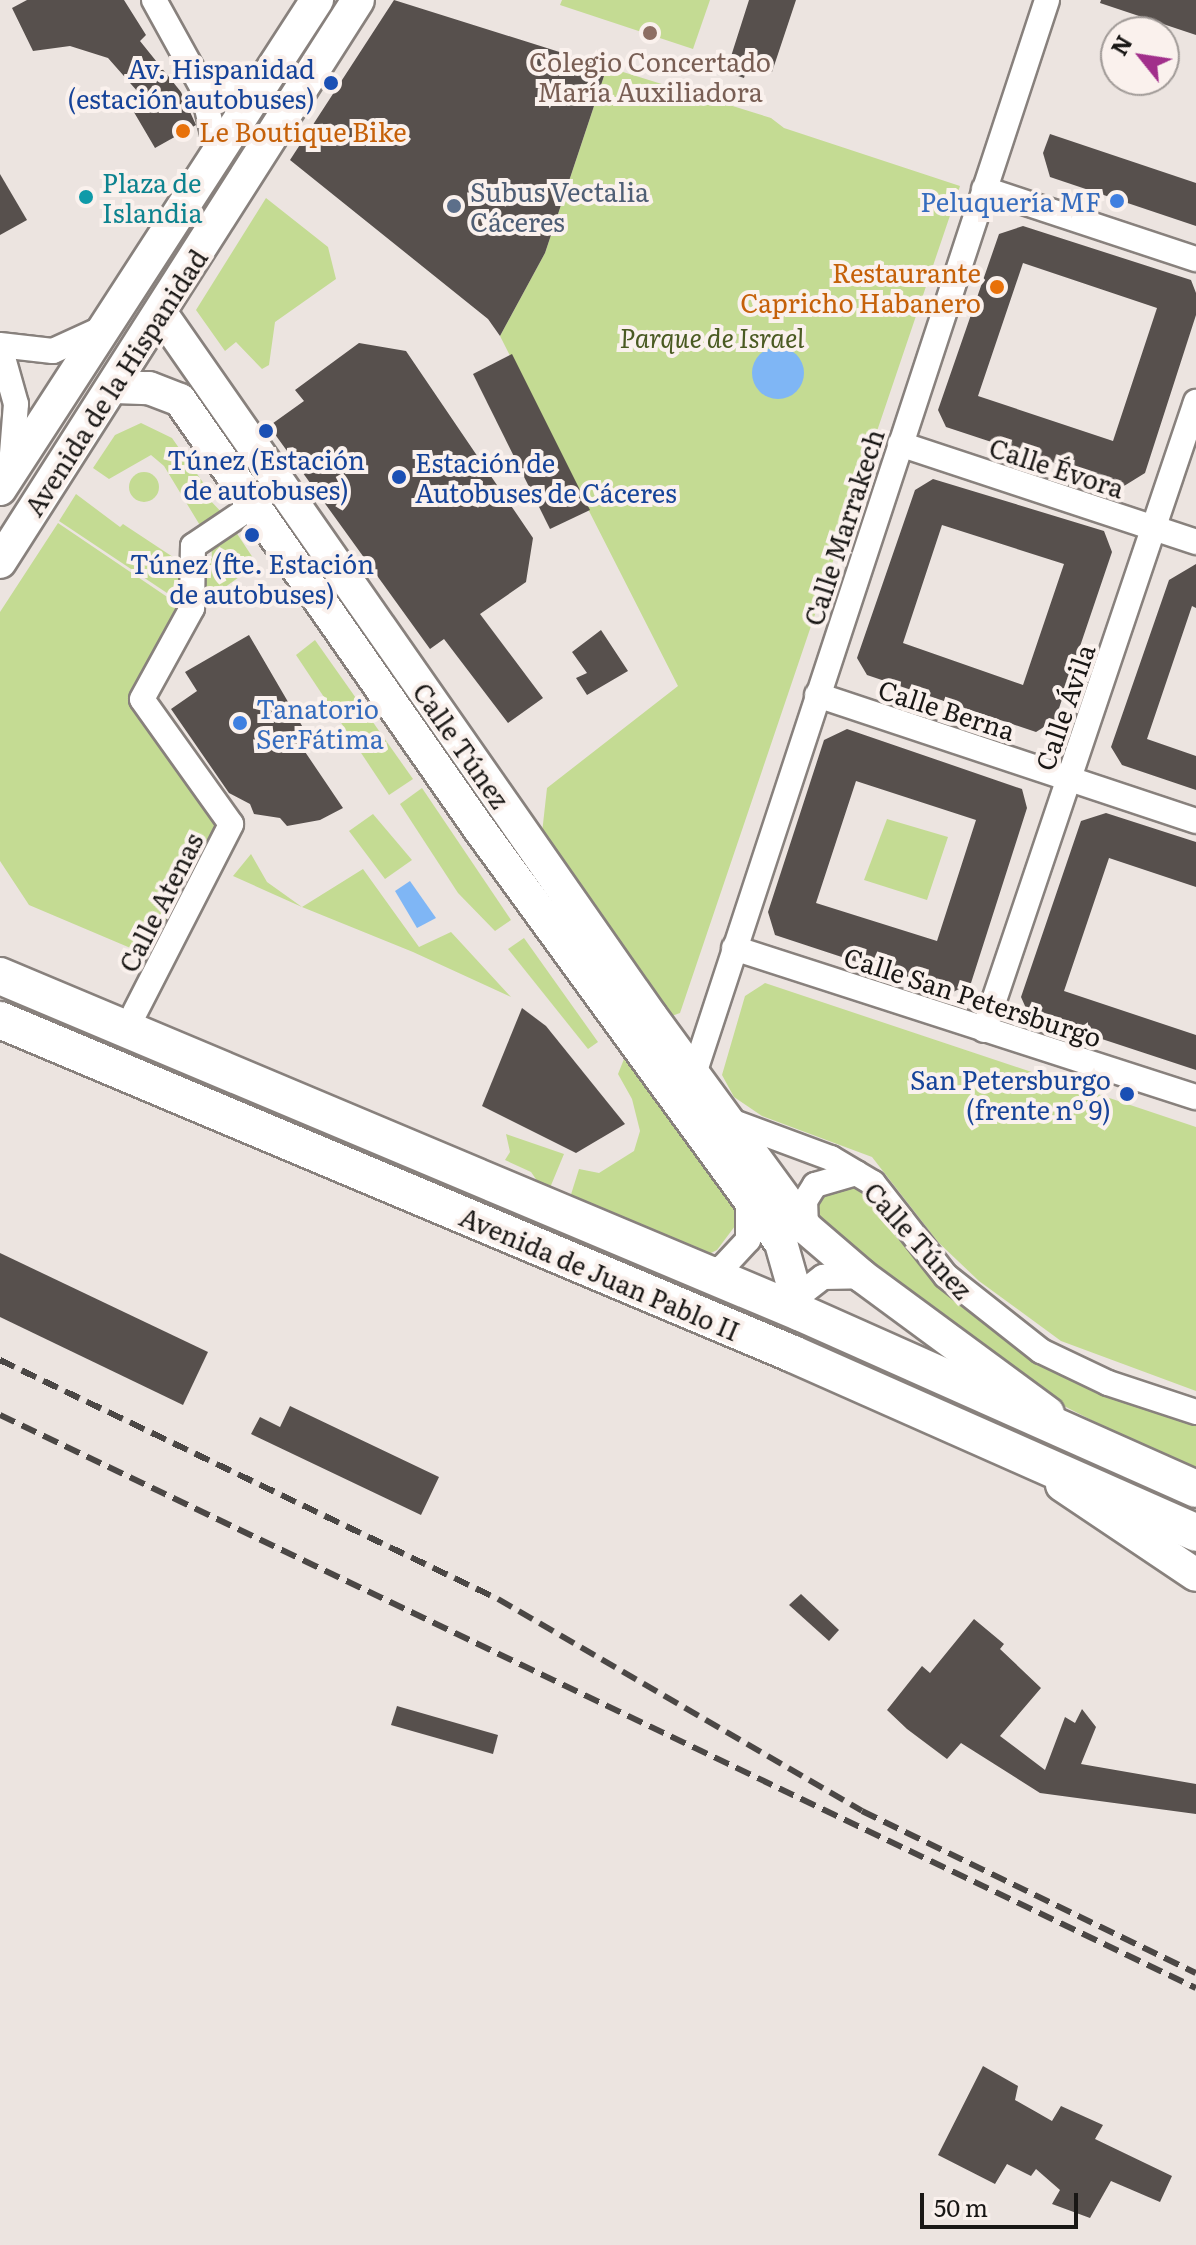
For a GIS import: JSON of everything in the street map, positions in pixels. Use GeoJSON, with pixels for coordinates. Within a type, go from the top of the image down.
{"type":"FeatureCollection","features":[{"type":"Feature","properties":{"kind":"highway","name":"Avenida de Juan Pablo II"},"geometry":{"type":"LineString","coordinates":[[0,976],[702,1275],[799,1305],[1196,1489]]}},
{"type":"Feature","properties":{"kind":"highway","name":"Avenida de Juan Pablo II"},"geometry":{"type":"LineString","coordinates":[[0,1020],[793,1354],[1196,1533]]}},
{"type":"Feature","properties":{"kind":"highway"},"geometry":{"type":"LineString","coordinates":[[793,1354],[799,1305]]}},
{"type":"Feature","properties":{"kind":"main road","name":"Avenida de la Hispanidad"},"geometry":{"type":"LineString","coordinates":[[4,483],[317,0]]}},
{"type":"Feature","properties":{"kind":"main road","name":"Avenida de la Hispanidad"},"geometry":{"type":"LineString","coordinates":[[0,562],[115,387],[358,0]]}},
{"type":"Feature","properties":{"kind":"main road","name":"Calle Túnez"},"geometry":{"type":"LineString","coordinates":[[160,312],[496,794],[806,1228],[862,1276],[1079,1436]]}},
{"type":"Feature","properties":{"kind":"main road","name":"Calle Túnez"},"geometry":{"type":"LineString","coordinates":[[115,387],[149,388],[180,400],[478,827],[781,1243],[799,1305]]}},
{"type":"Feature","properties":{"kind":"main road"},"geometry":{"type":"LineString","coordinates":[[1022,1458],[1196,1575]]}},
{"type":"Feature","properties":{"kind":"street"},"geometry":{"type":"LineString","coordinates":[[154,0],[202,87],[217,151]]}},
{"type":"Feature","properties":{"kind":"street","name":"Calle Marrakech"},"geometry":{"type":"LineString","coordinates":[[693,1071],[1047,0]]}},
{"type":"Feature","properties":{"kind":"street"},"geometry":{"type":"LineString","coordinates":[[202,87],[253,96]]}},
{"type":"Feature","properties":{"kind":"street"},"geometry":{"type":"LineString","coordinates":[[984,189],[1196,259]]}},
{"type":"Feature","properties":{"kind":"street"},"geometry":{"type":"LineString","coordinates":[[4,483],[16,404],[0,346],[53,351],[78,344],[106,325]]}},
{"type":"Feature","properties":{"kind":"street","name":"Calle Ávila"},"geometry":{"type":"LineString","coordinates":[[984,1030],[1196,402]]}},
{"type":"Feature","properties":{"kind":"street"},"geometry":{"type":"LineString","coordinates":[[207,437],[234,418]]}},
{"type":"Feature","properties":{"kind":"street","name":"Calle Évora"},"geometry":{"type":"LineString","coordinates":[[900,444],[1196,542]]}},
{"type":"Feature","properties":{"kind":"street","name":"Calle Atenas"},"geometry":{"type":"LineString","coordinates":[[135,1012],[231,824],[142,699],[192,608],[193,546],[254,505]]}},
{"type":"Feature","properties":{"kind":"street","name":"Calle Berna"},"geometry":{"type":"LineString","coordinates":[[817,695],[1196,821]]}},
{"type":"Feature","properties":{"kind":"street"},"geometry":{"type":"LineString","coordinates":[[478,827],[496,794]]}},
{"type":"Feature","properties":{"kind":"street","name":"Calle San Petersburgo"},"geometry":{"type":"LineString","coordinates":[[734,948],[1196,1097]]}},
{"type":"Feature","properties":{"kind":"street"},"geometry":{"type":"LineString","coordinates":[[645,1060],[693,1071],[687,1097],[690,1120]]}},
{"type":"Feature","properties":{"kind":"street","name":"Calle Túnez"},"geometry":{"type":"LineString","coordinates":[[725,1118],[831,1158],[873,1183],[946,1276],[1000,1324],[1070,1367],[1196,1412]]}},
{"type":"Feature","properties":{"kind":"street","name":"Calle Túnez"},"geometry":{"type":"LineString","coordinates":[[806,1228],[805,1201],[815,1185],[856,1173]]}},
{"type":"Feature","properties":{"kind":"street"},"geometry":{"type":"LineString","coordinates":[[702,1275],[723,1267],[748,1240],[748,1201]]}},
{"type":"Feature","properties":{"kind":"street"},"geometry":{"type":"LineString","coordinates":[[799,1305],[823,1277],[862,1276]]}},
{"type":"Feature","properties":{"kind":"green space"},"geometry":{"type":"Polygon","coordinates":[[[562,0],[710,0],[693,49],[560,5],[562,0]]]}},
{"type":"Feature","properties":{"kind":"green space","name":"Parque de Israel"},"geometry":{"type":"Polygon","coordinates":[[[607,67],[771,118],[784,128],[960,186],[680,1013],[669,1017],[542,833],[547,788],[678,686],[500,336],[545,253],[607,67]]]}},
{"type":"Feature","properties":{"kind":"green space"},"geometry":{"type":"Polygon","coordinates":[[[266,198],[328,247],[336,279],[275,322],[269,365],[262,369],[236,342],[225,351],[196,310],[266,198]]]}},
{"type":"Feature","properties":{"kind":"green space"},"geometry":{"type":"Polygon","coordinates":[[[141,423],[172,438],[209,491],[205,495],[227,518],[204,532],[164,466],[151,455],[109,479],[93,468],[115,435],[141,423]]]}},
{"type":"Feature","properties":{"kind":"green space"},"geometry":{"type":"Polygon","coordinates":[[[144,472],[150,473],[158,481],[158,493],[150,501],[144,502],[138,501],[130,493],[129,487],[130,481],[138,473],[144,472]]]}},
{"type":"Feature","properties":{"kind":"green space"},"geometry":{"type":"Polygon","coordinates":[[[76,494],[120,527],[123,524],[176,559],[184,569],[188,607],[59,521],[76,494]]]}},
{"type":"Feature","properties":{"kind":"green space"},"geometry":{"type":"Polygon","coordinates":[[[58,523],[185,609],[134,701],[218,822],[147,955],[29,905],[0,861],[0,612],[58,523]]]}},
{"type":"Feature","properties":{"kind":"green space"},"geometry":{"type":"Polygon","coordinates":[[[232,526],[257,564],[199,606],[200,569],[212,558],[211,541],[232,526]]]}},
{"type":"Feature","properties":{"kind":"green space"},"geometry":{"type":"Polygon","coordinates":[[[315,640],[413,779],[389,795],[296,655],[315,640]]]}},
{"type":"Feature","properties":{"kind":"green space"},"geometry":{"type":"Polygon","coordinates":[[[422,788],[511,920],[495,931],[458,893],[400,804],[422,788]]]}},
{"type":"Feature","properties":{"kind":"green space"},"geometry":{"type":"Polygon","coordinates":[[[373,814],[412,860],[385,879],[349,831],[373,814]]]}},
{"type":"Feature","properties":{"kind":"green space"},"geometry":{"type":"Polygon","coordinates":[[[887,819],[948,837],[927,900],[864,880],[887,819]]]}},
{"type":"Feature","properties":{"kind":"green space"},"geometry":{"type":"Polygon","coordinates":[[[251,854],[267,882],[302,907],[233,876],[251,854]]]}},
{"type":"Feature","properties":{"kind":"green space"},"geometry":{"type":"Polygon","coordinates":[[[363,869],[419,947],[451,932],[511,997],[413,952],[302,907],[363,869]]]}},
{"type":"Feature","properties":{"kind":"green space"},"geometry":{"type":"Polygon","coordinates":[[[524,938],[598,1042],[588,1049],[508,949],[524,938]]]}},
{"type":"Feature","properties":{"kind":"green space"},"geometry":{"type":"Polygon","coordinates":[[[765,983],[1196,1127],[1196,1391],[1061,1341],[979,1281],[938,1242],[872,1157],[762,1116],[734,1097],[722,1075],[745,996],[765,983]]]}},
{"type":"Feature","properties":{"kind":"green space"},"geometry":{"type":"Polygon","coordinates":[[[624,1059],[737,1209],[735,1226],[717,1250],[701,1258],[568,1204],[579,1169],[599,1173],[634,1151],[640,1131],[632,1099],[618,1074],[624,1059]]]}},
{"type":"Feature","properties":{"kind":"green space"},"geometry":{"type":"Polygon","coordinates":[[[506,1134],[564,1154],[547,1195],[531,1172],[505,1160],[510,1152],[506,1134]]]}},
{"type":"Feature","properties":{"kind":"green space"},"geometry":{"type":"Polygon","coordinates":[[[853,1186],[862,1190],[947,1295],[999,1336],[1027,1355],[1196,1423],[1196,1474],[1033,1390],[822,1232],[813,1208],[818,1196],[853,1186]]]}},
{"type":"Feature","properties":{"kind":"water"},"geometry":{"type":"Polygon","coordinates":[[[778,347],[796,355],[804,373],[796,391],[778,399],[760,391],[752,373],[760,355],[778,347]]]}},
{"type":"Feature","properties":{"kind":"water"},"geometry":{"type":"Polygon","coordinates":[[[410,881],[436,918],[417,928],[395,891],[410,881]]]}},
{"type":"Feature","properties":{"kind":"building"},"geometry":{"type":"Polygon","coordinates":[[[27,0],[124,0],[146,35],[140,41],[181,92],[196,125],[155,148],[128,102],[138,92],[108,58],[70,46],[33,51],[12,8],[27,0]]]}},
{"type":"Feature","properties":{"kind":"building","name":"Subus Vectalia Cáceres"},"geometry":{"type":"Polygon","coordinates":[[[394,0],[607,67],[545,253],[500,336],[488,319],[290,160],[394,0]]]}},
{"type":"Feature","properties":{"kind":"building"},"geometry":{"type":"Polygon","coordinates":[[[749,0],[796,0],[772,72],[748,64],[744,78],[726,72],[749,0]]]}},
{"type":"Feature","properties":{"kind":"building"},"geometry":{"type":"Polygon","coordinates":[[[1101,0],[1196,0],[1196,35],[1180,30],[1180,16],[1139,16],[1100,3],[1101,0]]]}},
{"type":"Feature","properties":{"kind":"building"},"geometry":{"type":"Polygon","coordinates":[[[1050,134],[1196,183],[1196,226],[1050,177],[1043,153],[1050,134]]]}},
{"type":"Feature","properties":{"kind":"building"},"geometry":{"type":"Polygon","coordinates":[[[0,174],[27,220],[0,235],[0,174]]]}},
{"type":"Feature","properties":{"kind":"building"},"geometry":{"type":"Polygon","coordinates":[[[1023,226],[1191,280],[1196,293],[1196,315],[1145,473],[1124,486],[946,427],[938,410],[999,234],[1023,226]],[[1023,263],[978,396],[1113,441],[1157,308],[1023,263]]]}},
{"type":"Feature","properties":{"kind":"building","name":"Estación de Autobuses de Cáceres"},"geometry":{"type":"Polygon","coordinates":[[[359,343],[406,351],[533,538],[526,582],[480,614],[543,698],[508,723],[444,639],[430,649],[269,426],[304,401],[295,390],[359,343]]]}},
{"type":"Feature","properties":{"kind":"building"},"geometry":{"type":"Polygon","coordinates":[[[512,354],[590,510],[550,529],[473,374],[512,354]]]}},
{"type":"Feature","properties":{"kind":"building"},"geometry":{"type":"Polygon","coordinates":[[[933,479],[1104,531],[1112,552],[1055,720],[1036,732],[867,675],[857,658],[915,490],[933,479]],[[942,525],[903,643],[1023,685],[1064,564],[942,525]]]}},
{"type":"Feature","properties":{"kind":"building"},"geometry":{"type":"Polygon","coordinates":[[[1196,564],[1196,608],[1192,606],[1147,739],[1196,756],[1196,790],[1122,765],[1111,747],[1169,580],[1196,564]]]}},
{"type":"Feature","properties":{"kind":"building"},"geometry":{"type":"Polygon","coordinates":[[[601,630],[628,671],[587,695],[576,678],[587,673],[572,652],[601,630]]]}},
{"type":"Feature","properties":{"kind":"building","name":"Tanatorio SerFátima"},"geometry":{"type":"Polygon","coordinates":[[[249,635],[305,731],[295,737],[343,808],[320,820],[287,826],[280,818],[254,814],[250,804],[229,793],[171,709],[197,691],[185,672],[249,635]]]}},
{"type":"Feature","properties":{"kind":"building"},"geometry":{"type":"Polygon","coordinates":[[[847,729],[1022,789],[1027,808],[971,983],[951,993],[775,935],[768,912],[824,740],[847,729]],[[856,781],[816,903],[937,941],[976,820],[856,781]]]}},
{"type":"Feature","properties":{"kind":"building"},"geometry":{"type":"Polygon","coordinates":[[[1106,813],[1196,842],[1196,887],[1109,858],[1064,991],[1196,1035],[1196,1070],[1029,1015],[1021,997],[1081,821],[1106,813]]]}},
{"type":"Feature","properties":{"kind":"building"},"geometry":{"type":"Polygon","coordinates":[[[522,1008],[546,1026],[625,1124],[576,1153],[482,1106],[522,1008]]]}},
{"type":"Feature","properties":{"kind":"building"},"geometry":{"type":"Polygon","coordinates":[[[0,1253],[208,1352],[183,1405],[0,1317],[0,1253]]]}},
{"type":"Feature","properties":{"kind":"building"},"geometry":{"type":"Polygon","coordinates":[[[290,1406],[439,1477],[421,1515],[251,1434],[260,1417],[280,1427],[290,1406]]]}},
{"type":"Feature","properties":{"kind":"building"},"geometry":{"type":"Polygon","coordinates":[[[801,1594],[839,1630],[829,1641],[789,1605],[801,1594]]]}},
{"type":"Feature","properties":{"kind":"building"},"geometry":{"type":"Polygon","coordinates":[[[974,1619],[1004,1644],[1000,1649],[1041,1688],[1000,1736],[1045,1770],[1065,1717],[1075,1723],[1082,1709],[1096,1727],[1081,1764],[1196,1784],[1196,1814],[1040,1793],[961,1743],[947,1759],[907,1729],[887,1710],[922,1666],[930,1673],[974,1619]]]}},
{"type":"Feature","properties":{"kind":"building"},"geometry":{"type":"Polygon","coordinates":[[[397,1706],[498,1735],[493,1754],[391,1725],[397,1706]]]}},
{"type":"Feature","properties":{"kind":"building"},"geometry":{"type":"Polygon","coordinates":[[[983,2066],[1018,2086],[1015,2100],[1052,2121],[1061,2106],[1103,2125],[1095,2139],[1172,2176],[1160,2202],[1111,2181],[1090,2218],[1052,2204],[1060,2190],[1036,2169],[1031,2176],[1007,2164],[995,2184],[938,2155],[983,2066]]]}},
{"type":"Feature","properties":{"kind":"railway"},"geometry":{"type":"LineString","coordinates":[[0,1360],[498,1599],[862,1811],[1196,1973]]}},
{"type":"Feature","properties":{"kind":"railway"},"geometry":{"type":"LineString","coordinates":[[0,1415],[1196,1988]]}},
{"type":"Feature","properties":{"kind":"place","name":"Colegio Concertado María Auxiliadora"},"geometry":{"type":"Point","coordinates":[650,33]}},
{"type":"Feature","properties":{"kind":"place","name":"Av. Hispanidad (estación autobuses)"},"geometry":{"type":"Point","coordinates":[331,83]}},
{"type":"Feature","properties":{"kind":"place","name":"Le Boutique Bike"},"geometry":{"type":"Point","coordinates":[183,131]}},
{"type":"Feature","properties":{"kind":"place","name":"Plaza de Islandia"},"geometry":{"type":"Point","coordinates":[86,197]}},
{"type":"Feature","properties":{"kind":"place","name":"Peluquería MF"},"geometry":{"type":"Point","coordinates":[1117,201]}},
{"type":"Feature","properties":{"kind":"place","name":"Subus Vectalia Cáceres"},"geometry":{"type":"Point","coordinates":[454,206]}},
{"type":"Feature","properties":{"kind":"place","name":"Restaurante Capricho Habanero"},"geometry":{"type":"Point","coordinates":[997,287]}},
{"type":"Feature","properties":{"kind":"place","name":"Túnez (Estación de autobuses)"},"geometry":{"type":"Point","coordinates":[266,431]}},
{"type":"Feature","properties":{"kind":"place","name":"Estación de Autobuses de Cáceres"},"geometry":{"type":"Point","coordinates":[399,477]}},
{"type":"Feature","properties":{"kind":"place","name":"Túnez (fte. Estación de autobuses)"},"geometry":{"type":"Point","coordinates":[252,535]}},
{"type":"Feature","properties":{"kind":"place","name":"Tanatorio SerFátima"},"geometry":{"type":"Point","coordinates":[240,723]}},
{"type":"Feature","properties":{"kind":"place","name":"San Petersburgo (frente nº 9)"},"geometry":{"type":"Point","coordinates":[1127,1094]}}]}
